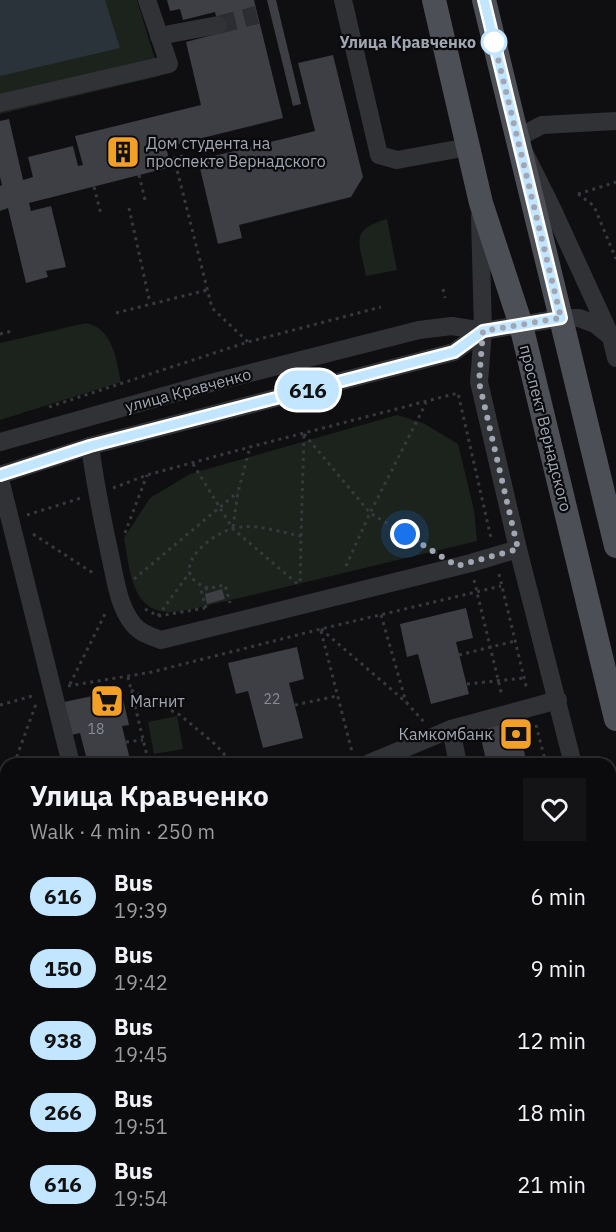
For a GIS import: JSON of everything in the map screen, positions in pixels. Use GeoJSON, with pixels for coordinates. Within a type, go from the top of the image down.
{"type":"FeatureCollection","features":[{"type":"Feature","properties":{"kind":"main road","name":"проспект Вернадского"},"geometry":{"type":"LineString","coordinates":[[434,0],[481,203],[521,325],[616,719]]}},
{"type":"Feature","properties":{"kind":"main road"},"geometry":{"type":"LineString","coordinates":[[484,0],[616,546]]}},
{"type":"Feature","properties":{"kind":"street"},"geometry":{"type":"LineString","coordinates":[[0,103],[169,64],[147,0]]}},
{"type":"Feature","properties":{"kind":"street"},"geometry":{"type":"LineString","coordinates":[[343,0],[379,155],[397,160],[468,147]]}},
{"type":"Feature","properties":{"kind":"street"},"geometry":{"type":"LineString","coordinates":[[159,36],[218,25]]}},
{"type":"Feature","properties":{"kind":"street"},"geometry":{"type":"LineString","coordinates":[[616,121],[542,125],[518,138],[611,337],[616,358]]}},
{"type":"Feature","properties":{"kind":"street"},"geometry":{"type":"LineString","coordinates":[[481,203],[483,331],[479,382],[518,549],[572,758]]}},
{"type":"Feature","properties":{"kind":"street","name":"улица Кравченко"},"geometry":{"type":"LineString","coordinates":[[0,442],[419,330],[452,326],[483,331],[561,318],[579,318],[595,324],[611,337]]}},
{"type":"Feature","properties":{"kind":"street","name":"улица Кравченко"},"geometry":{"type":"LineString","coordinates":[[0,477],[90,446],[454,352],[483,331]]}},
{"type":"Feature","properties":{"kind":"street"},"geometry":{"type":"LineString","coordinates":[[293,362],[301,392]]}},
{"type":"Feature","properties":{"kind":"street"},"geometry":{"type":"LineString","coordinates":[[137,404],[143,432]]}},
{"type":"Feature","properties":{"kind":"street"},"geometry":{"type":"LineString","coordinates":[[90,446],[97,494],[117,589],[123,607],[133,624],[147,635],[161,640],[464,565],[518,549]]}},
{"type":"Feature","properties":{"kind":"street"},"geometry":{"type":"LineString","coordinates":[[0,477],[61,688],[70,758]]}},
{"type":"Feature","properties":{"kind":"street"},"geometry":{"type":"LineString","coordinates":[[382,758],[443,733],[558,700]]}},
{"type":"Feature","properties":{"kind":"street"},"geometry":{"type":"LineString","coordinates":[[443,733],[455,758]]}},
{"type":"Feature","properties":{"kind":"path"},"geometry":{"type":"LineString","coordinates":[[183,156],[174,158],[212,308],[248,342]]}},
{"type":"Feature","properties":{"kind":"path"},"geometry":{"type":"LineString","coordinates":[[139,176],[146,204]]}},
{"type":"Feature","properties":{"kind":"path"},"geometry":{"type":"LineString","coordinates":[[616,182],[578,194],[594,206],[616,259]]}},
{"type":"Feature","properties":{"kind":"path"},"geometry":{"type":"LineString","coordinates":[[94,187],[101,214]]}},
{"type":"Feature","properties":{"kind":"path"},"geometry":{"type":"LineString","coordinates":[[129,208],[150,303]]}},
{"type":"Feature","properties":{"kind":"path"},"geometry":{"type":"LineString","coordinates":[[443,289],[445,298]]}},
{"type":"Feature","properties":{"kind":"path"},"geometry":{"type":"LineString","coordinates":[[116,313],[207,290]]}},
{"type":"Feature","properties":{"kind":"path"},"geometry":{"type":"LineString","coordinates":[[44,409],[248,342],[381,308]]}},
{"type":"Feature","properties":{"kind":"path"},"geometry":{"type":"LineString","coordinates":[[0,334],[12,332]]}},
{"type":"Feature","properties":{"kind":"path"},"geometry":{"type":"LineString","coordinates":[[11,520],[97,494],[147,475],[458,393],[501,586],[544,758]]}},
{"type":"Feature","properties":{"kind":"path"},"geometry":{"type":"LineString","coordinates":[[346,566],[370,513],[426,403]]}},
{"type":"Feature","properties":{"kind":"path"},"geometry":{"type":"LineString","coordinates":[[304,434],[370,513],[464,565],[477,592],[506,714]]}},
{"type":"Feature","properties":{"kind":"path"},"geometry":{"type":"LineString","coordinates":[[300,586],[304,434]]}},
{"type":"Feature","properties":{"kind":"path"},"geometry":{"type":"LineString","coordinates":[[232,529],[238,492],[250,447]]}},
{"type":"Feature","properties":{"kind":"path"},"geometry":{"type":"LineString","coordinates":[[193,464],[232,529],[300,586]]}},
{"type":"Feature","properties":{"kind":"path"},"geometry":{"type":"LineString","coordinates":[[122,538],[147,475]]}},
{"type":"Feature","properties":{"kind":"path"},"geometry":{"type":"LineString","coordinates":[[129,571],[131,581],[238,492]]}},
{"type":"Feature","properties":{"kind":"path"},"geometry":{"type":"LineString","coordinates":[[11,520],[117,589],[61,688]]}},
{"type":"Feature","properties":{"kind":"path"},"geometry":{"type":"LineString","coordinates":[[158,616],[190,572],[191,559],[213,537],[232,529],[252,527],[301,536]]}},
{"type":"Feature","properties":{"kind":"path"},"geometry":{"type":"LineString","coordinates":[[190,572],[200,585],[208,588]]}},
{"type":"Feature","properties":{"kind":"path"},"geometry":{"type":"LineString","coordinates":[[206,608],[201,590],[208,588],[225,585],[230,603]]}},
{"type":"Feature","properties":{"kind":"path"},"geometry":{"type":"LineString","coordinates":[[290,588],[300,586]]}},
{"type":"Feature","properties":{"kind":"path"},"geometry":{"type":"LineString","coordinates":[[61,688],[128,677],[501,586]]}},
{"type":"Feature","properties":{"kind":"path"},"geometry":{"type":"LineString","coordinates":[[223,604],[240,601]]}},
{"type":"Feature","properties":{"kind":"path"},"geometry":{"type":"LineString","coordinates":[[140,602],[144,609],[158,616],[216,606]]}},
{"type":"Feature","properties":{"kind":"path"},"geometry":{"type":"LineString","coordinates":[[381,615],[406,702]]}},
{"type":"Feature","properties":{"kind":"path"},"geometry":{"type":"LineString","coordinates":[[321,629],[352,752]]}},
{"type":"Feature","properties":{"kind":"path"},"geometry":{"type":"LineString","coordinates":[[321,629],[443,733]]}},
{"type":"Feature","properties":{"kind":"path"},"geometry":{"type":"LineString","coordinates":[[459,655],[515,641]]}},
{"type":"Feature","properties":{"kind":"path"},"geometry":{"type":"LineString","coordinates":[[128,677],[148,758]]}},
{"type":"Feature","properties":{"kind":"path"},"geometry":{"type":"LineString","coordinates":[[467,684],[524,678]]}},
{"type":"Feature","properties":{"kind":"path"},"geometry":{"type":"LineString","coordinates":[[131,690],[180,715],[216,745],[228,758]]}},
{"type":"Feature","properties":{"kind":"path"},"geometry":{"type":"LineString","coordinates":[[0,705],[40,694],[16,758]]}},
{"type":"Feature","properties":{"kind":"path"},"geometry":{"type":"LineString","coordinates":[[295,705],[338,696]]}},
{"type":"Feature","properties":{"kind":"path"},"geometry":{"type":"LineString","coordinates":[[126,742],[143,740]]}},
{"type":"Feature","properties":{"kind":"shaded area"},"geometry":{"type":"Polygon","coordinates":[[[0,0],[137,0],[160,76],[0,114],[0,0]]]}},
{"type":"Feature","properties":{"kind":"shaded area"},"geometry":{"type":"Polygon","coordinates":[[[0,0],[105,0],[120,48],[0,76],[0,0]]]}},
{"type":"Feature","properties":{"kind":"shaded area"},"geometry":{"type":"Polygon","coordinates":[[[387,219],[397,270],[366,276],[360,246],[362,233],[366,228],[387,219]]]}},
{"type":"Feature","properties":{"kind":"shaded area"},"geometry":{"type":"Polygon","coordinates":[[[86,323],[95,326],[108,338],[115,354],[121,382],[0,420],[0,343],[86,323]]]}},
{"type":"Feature","properties":{"kind":"shaded area"},"geometry":{"type":"Polygon","coordinates":[[[397,415],[423,423],[458,444],[474,510],[477,541],[193,609],[169,612],[156,610],[139,596],[134,586],[124,538],[150,498],[190,474],[397,415]]]}},
{"type":"Feature","properties":{"kind":"shaded area"},"geometry":{"type":"Polygon","coordinates":[[[177,716],[183,749],[154,754],[148,722],[177,716]]]}},
{"type":"Feature","properties":{"kind":"building","name":"Дом студента на проспекте Вернадского"},"geometry":{"type":"Polygon","coordinates":[[[167,0],[254,0],[283,118],[166,147],[171,167],[29,203],[31,211],[51,206],[66,267],[46,271],[48,277],[26,283],[8,208],[0,211],[0,186],[2,185],[0,121],[9,119],[23,180],[33,177],[28,157],[73,146],[78,166],[83,165],[75,136],[201,105],[186,42],[220,33],[215,12],[183,20],[180,9],[170,11],[167,0]]]}},
{"type":"Feature","properties":{"kind":"building"},"geometry":{"type":"Polygon","coordinates":[[[267,0],[276,0],[301,104],[293,106],[267,0]]]}},
{"type":"Feature","properties":{"kind":"building"},"geometry":{"type":"Polygon","coordinates":[[[333,55],[363,177],[351,197],[239,225],[242,238],[218,244],[198,160],[315,131],[298,63],[333,55]]]}},
{"type":"Feature","properties":{"kind":"building"},"geometry":{"type":"Polygon","coordinates":[[[222,589],[225,599],[207,604],[205,594],[222,589]]]}},
{"type":"Feature","properties":{"kind":"building"},"geometry":{"type":"Polygon","coordinates":[[[466,608],[473,638],[456,642],[469,694],[431,704],[418,654],[407,657],[400,624],[466,608]]]}},
{"type":"Feature","properties":{"kind":"building"},"geometry":{"type":"Polygon","coordinates":[[[297,647],[304,679],[289,683],[303,738],[263,748],[248,691],[236,694],[228,663],[297,647]]]}},
{"type":"Feature","properties":{"kind":"building"},"geometry":{"type":"Polygon","coordinates":[[[121,690],[129,725],[122,726],[130,758],[86,758],[80,733],[71,735],[64,702],[121,690]]]}},
{"type":"Feature","properties":{"kind":"building"},"geometry":{"type":"Polygon","coordinates":[[[516,717],[526,758],[486,758],[478,726],[516,717]]]}},
{"type":"Feature","properties":{"kind":"tunnel"},"geometry":{"type":"LineString","coordinates":[[218,25],[257,15]]}},
{"type":"Feature","properties":{"kind":"bus line","name":"616"},"geometry":{"type":"LineString","coordinates":[[0,475],[90,446],[454,352],[483,331],[561,318],[484,0]]}},
{"type":"Feature","properties":{"kind":"place","name":"Улица Кравченко"},"geometry":{"type":"Point","coordinates":[494,42]}},
{"type":"Feature","properties":{"kind":"place","name":"Дом студента на проспекте Вернадского"},"geometry":{"type":"Point","coordinates":[123,152]}},
{"type":"Feature","properties":{"kind":"place","name":"Магнит"},"geometry":{"type":"Point","coordinates":[107,701]}},
{"type":"Feature","properties":{"kind":"place","name":"Камкомбанк"},"geometry":{"type":"Point","coordinates":[516,734]}},
{"type":"Feature","properties":{"kind":"route"},"geometry":{"type":"LineString","coordinates":[[405,534],[457,566],[518,549],[479,382],[483,331],[561,318],[494,42]]}}]}
